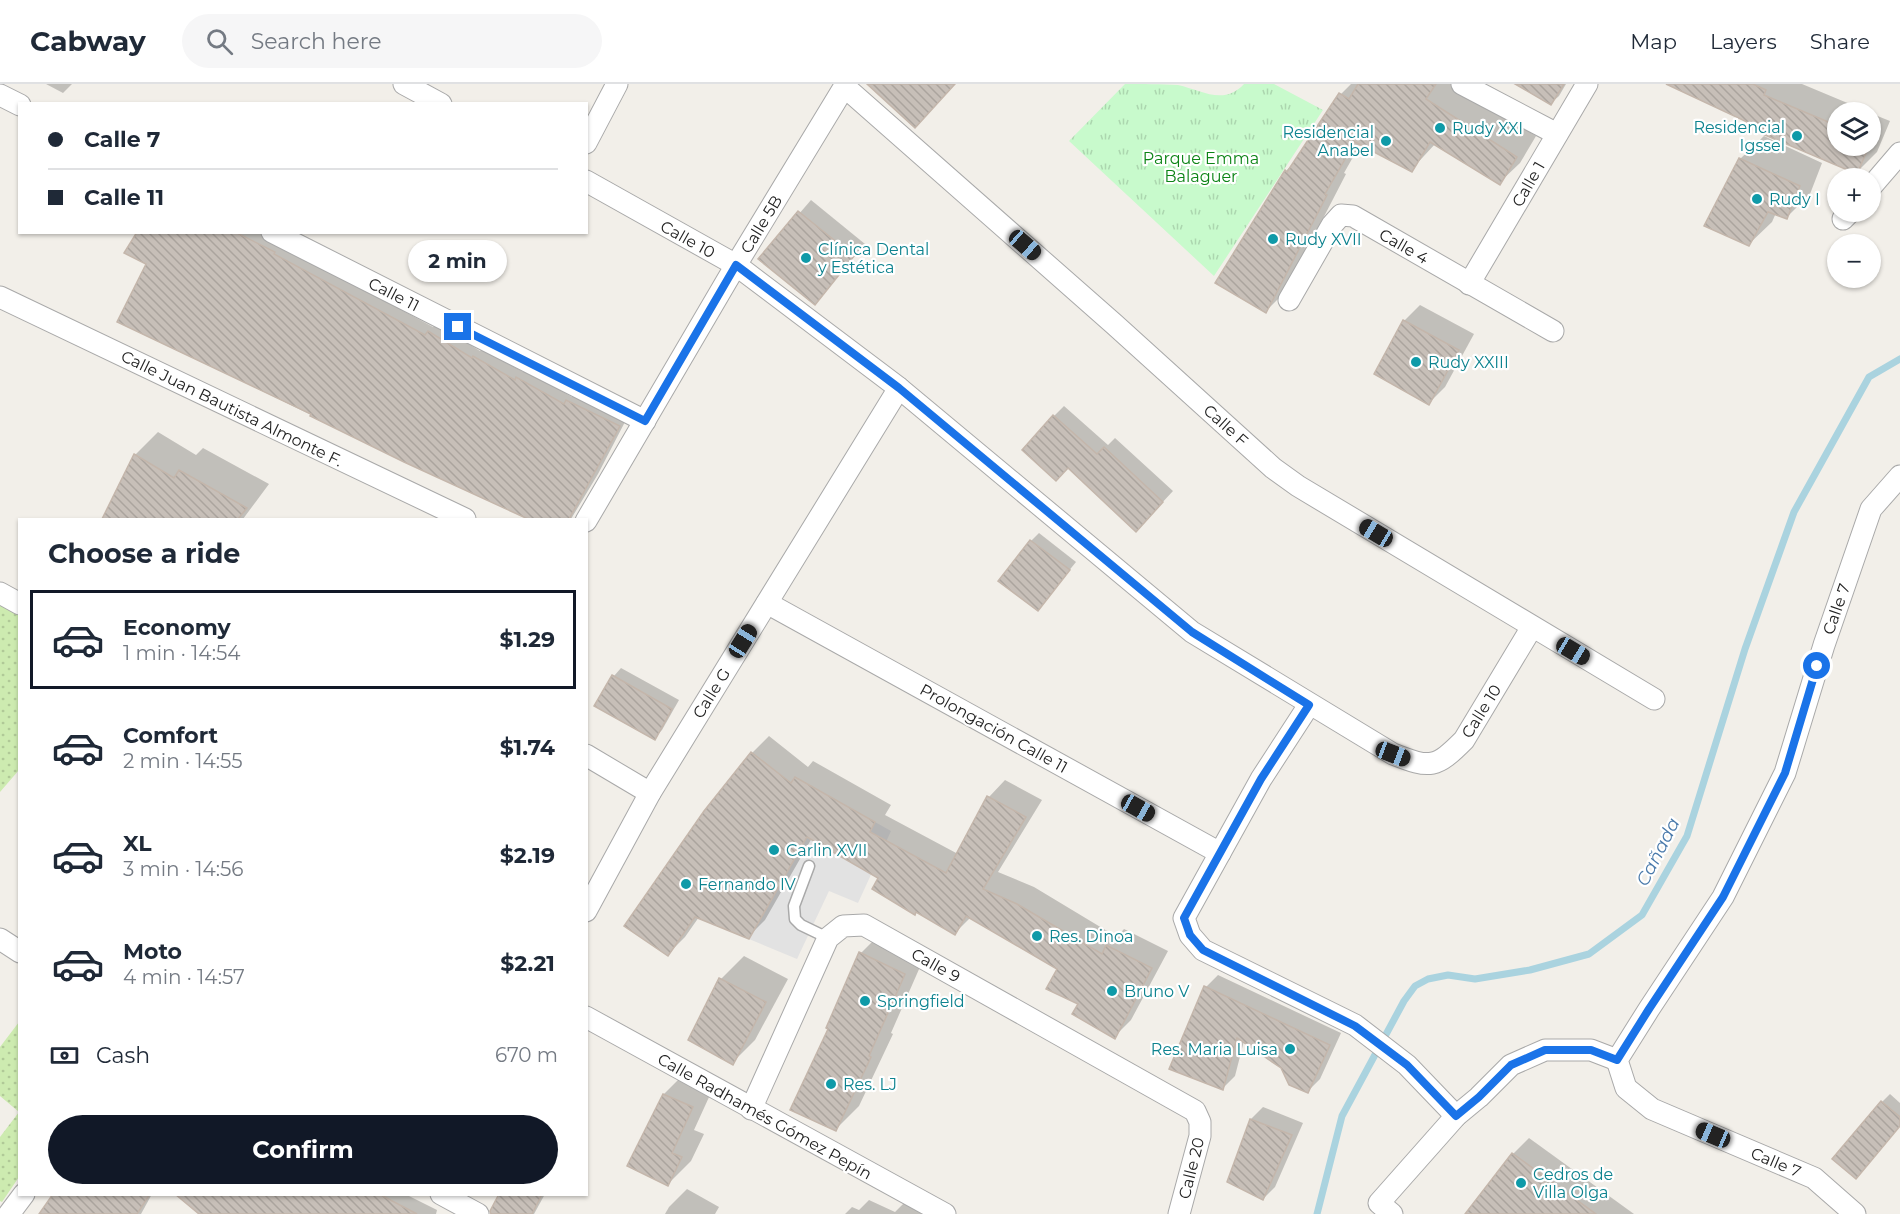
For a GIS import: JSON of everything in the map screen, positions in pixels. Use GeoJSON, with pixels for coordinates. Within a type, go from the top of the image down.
{"type":"FeatureCollection","features":[{"type":"Feature","properties":{"kind":"street"},"geometry":{"type":"LineString","coordinates":[[404,84],[437,102]]}},
{"type":"Feature","properties":{"kind":"street"},"geometry":{"type":"LineString","coordinates":[[588,139],[617,84]]}},
{"type":"Feature","properties":{"kind":"street"},"geometry":{"type":"LineString","coordinates":[[1462,84],[1557,134]]}},
{"type":"Feature","properties":{"kind":"street","name":"Calle 1"},"geometry":{"type":"LineString","coordinates":[[1469,284],[1587,84]]}},
{"type":"Feature","properties":{"kind":"street","name":"Calle 5B"},"geometry":{"type":"LineString","coordinates":[[588,518],[736,265],[846,85]]}},
{"type":"Feature","properties":{"kind":"street","name":"Calle F"},"geometry":{"type":"LineString","coordinates":[[846,85],[1273,468],[1298,486],[1654,699]]}},
{"type":"Feature","properties":{"kind":"street"},"geometry":{"type":"LineString","coordinates":[[0,95],[18,104]]}},
{"type":"Feature","properties":{"kind":"street"},"geometry":{"type":"LineString","coordinates":[[1881,175],[1900,153]]}},
{"type":"Feature","properties":{"kind":"street","name":"Calle 10"},"geometry":{"type":"LineString","coordinates":[[588,182],[736,265],[899,388],[1192,632],[1393,754],[1413,762],[1434,764],[1449,755],[1464,740],[1532,627]]}},
{"type":"Feature","properties":{"kind":"street","name":"Calle 4"},"geometry":{"type":"LineString","coordinates":[[1289,300],[1332,225],[1341,215],[1353,216],[1553,331]]}},
{"type":"Feature","properties":{"kind":"street","name":"Calle 11"},"geometry":{"type":"LineString","coordinates":[[276,234],[645,421]]}},
{"type":"Feature","properties":{"kind":"street","name":"Calle Juan Bautista Almonte F."},"geometry":{"type":"LineString","coordinates":[[0,297],[463,518]]}},
{"type":"Feature","properties":{"kind":"street","name":"Calle G"},"geometry":{"type":"LineString","coordinates":[[588,907],[650,793],[899,388]]}},
{"type":"Feature","properties":{"kind":"street","name":"Calle 7"},"geometry":{"type":"LineString","coordinates":[[1855,1214],[1814,1178],[1652,1109],[1626,1088],[1617,1060],[1723,897],[1785,773],[1824,645],[1871,508],[1900,476]]}},
{"type":"Feature","properties":{"kind":"street"},"geometry":{"type":"LineString","coordinates":[[0,593],[18,603]]}},
{"type":"Feature","properties":{"kind":"street","name":"Prolongación Calle 11"},"geometry":{"type":"LineString","coordinates":[[767,603],[1220,853]]}},
{"type":"Feature","properties":{"kind":"street"},"geometry":{"type":"LineString","coordinates":[[1309,705],[1261,779],[1184,918],[1190,935],[1203,950],[1355,1026],[1407,1065],[1456,1116]]}},
{"type":"Feature","properties":{"kind":"street"},"geometry":{"type":"LineString","coordinates":[[588,756],[650,793]]}},
{"type":"Feature","properties":{"kind":"street","name":"Calle 9"},"geometry":{"type":"LineString","coordinates":[[828,938],[843,926],[864,925],[1195,1112],[1200,1122]]}},
{"type":"Feature","properties":{"kind":"street"},"geometry":{"type":"LineString","coordinates":[[752,1109],[828,938]]}},
{"type":"Feature","properties":{"kind":"street"},"geometry":{"type":"LineString","coordinates":[[0,939],[18,951]]}},
{"type":"Feature","properties":{"kind":"street","name":"Calle Radhamés Gómez Pepín"},"geometry":{"type":"LineString","coordinates":[[588,1018],[945,1214]]}},
{"type":"Feature","properties":{"kind":"street"},"geometry":{"type":"LineString","coordinates":[[1380,1210],[1456,1116],[1511,1065],[1545,1050],[1591,1050],[1617,1060]]}},
{"type":"Feature","properties":{"kind":"street","name":"Calle 20"},"geometry":{"type":"LineString","coordinates":[[1179,1214],[1200,1137],[1200,1122]]}},
{"type":"Feature","properties":{"kind":"street"},"geometry":{"type":"LineString","coordinates":[[9,1214],[22,1196]]}},
{"type":"Feature","properties":{"kind":"street"},"geometry":{"type":"LineString","coordinates":[[445,1196],[467,1207]]}},
{"type":"Feature","properties":{"kind":"lane"},"geometry":{"type":"LineString","coordinates":[[809,866],[794,906],[795,919],[801,925],[828,938]]}},
{"type":"Feature","properties":{"kind":"green space","name":"Parque Emma Balaguer"},"geometry":{"type":"Polygon","coordinates":[[[1125,84],[1178,85],[1212,95],[1220,95],[1236,91],[1244,84],[1274,84],[1323,110],[1214,276],[1069,141],[1125,84]]]}},
{"type":"Feature","properties":{"kind":"green space"},"geometry":{"type":"Polygon","coordinates":[[[0,593],[18,603],[18,771],[0,792],[0,593]]]}},
{"type":"Feature","properties":{"kind":"green space"},"geometry":{"type":"Polygon","coordinates":[[[18,1023],[18,1111],[0,1096],[0,1047],[18,1023]]]}},
{"type":"Feature","properties":{"kind":"green space"},"geometry":{"type":"Polygon","coordinates":[[[18,1113],[18,1178],[2,1202],[0,1201],[0,1137],[18,1113]]]}},
{"type":"Feature","properties":{"kind":"shaded area"},"geometry":{"type":"Polygon","coordinates":[[[875,822],[891,831],[858,903],[829,891],[797,959],[749,939],[807,837],[853,863],[875,822]]]}},
{"type":"Feature","properties":{"kind":"building"},"geometry":{"type":"Polygon","coordinates":[[[867,84],[955,84],[915,128],[867,84]]]}},
{"type":"Feature","properties":{"kind":"building"},"geometry":{"type":"Polygon","coordinates":[[[1358,84],[1436,84],[1426,99],[1517,157],[1500,185],[1430,142],[1412,172],[1355,142],[1325,194],[1327,195],[1266,313],[1215,283],[1285,170],[1287,172],[1339,93],[1349,99],[1358,84]]]}},
{"type":"Feature","properties":{"kind":"building"},"geometry":{"type":"Polygon","coordinates":[[[1515,84],[1564,84],[1551,105],[1515,84]]]}},
{"type":"Feature","properties":{"kind":"building"},"geometry":{"type":"Polygon","coordinates":[[[1666,84],[1753,84],[1766,90],[1764,95],[1827,121],[1827,156],[1865,156],[1860,168],[1843,168],[1758,132],[1760,128],[1666,84]]]}},
{"type":"Feature","properties":{"kind":"building","name":"Rudy I"},"geometry":{"type":"Polygon","coordinates":[[[1739,158],[1800,186],[1787,219],[1768,212],[1749,246],[1704,226],[1739,158]]]}},
{"type":"Feature","properties":{"kind":"building","name":"Clínica Dental y Estética"},"geometry":{"type":"Polygon","coordinates":[[[798,211],[854,256],[815,305],[758,259],[798,211]]]}},
{"type":"Feature","properties":{"kind":"building"},"geometry":{"type":"Polygon","coordinates":[[[136,234],[239,234],[425,335],[428,331],[472,358],[473,356],[515,380],[516,377],[564,404],[566,400],[620,426],[570,518],[526,518],[404,462],[310,416],[311,414],[117,322],[146,264],[124,253],[136,234]]]}},
{"type":"Feature","properties":{"kind":"building","name":"Rudy XXIII"},"geometry":{"type":"Polygon","coordinates":[[[1403,320],[1459,350],[1429,405],[1374,374],[1403,320]]]}},
{"type":"Feature","properties":{"kind":"building"},"geometry":{"type":"Polygon","coordinates":[[[1053,415],[1097,454],[1104,447],[1163,502],[1136,532],[1068,468],[1056,481],[1022,450],[1053,415]]]}},
{"type":"Feature","properties":{"kind":"building"},"geometry":{"type":"Polygon","coordinates":[[[134,454],[174,478],[179,470],[247,508],[239,518],[102,518],[134,454]]]}},
{"type":"Feature","properties":{"kind":"building"},"geometry":{"type":"Polygon","coordinates":[[[1030,540],[1070,570],[1038,611],[998,581],[1030,540]]]}},
{"type":"Feature","properties":{"kind":"building"},"geometry":{"type":"Polygon","coordinates":[[[612,675],[672,709],[655,740],[594,706],[612,675]]]}},
{"type":"Feature","properties":{"kind":"building"},"geometry":{"type":"Polygon","coordinates":[[[751,752],[791,783],[795,777],[875,822],[870,832],[946,873],[987,796],[1026,817],[983,889],[1017,904],[1102,954],[1106,945],[1152,968],[1115,1039],[1072,1014],[1078,1004],[1046,989],[1057,969],[966,916],[955,935],[916,912],[915,915],[872,889],[878,878],[807,837],[749,939],[695,917],[668,956],[624,926],[704,811],[751,752]]]}},
{"type":"Feature","properties":{"kind":"building"},"geometry":{"type":"Polygon","coordinates":[[[859,952],[905,974],[869,1056],[871,1057],[836,1131],[790,1110],[828,1029],[826,1028],[859,952]]]}},
{"type":"Feature","properties":{"kind":"building"},"geometry":{"type":"Polygon","coordinates":[[[719,978],[766,1002],[733,1065],[688,1040],[719,978]]]}},
{"type":"Feature","properties":{"kind":"building"},"geometry":{"type":"Polygon","coordinates":[[[1204,986],[1330,1045],[1308,1093],[1289,1085],[1281,1068],[1237,1038],[1223,1090],[1169,1069],[1204,986]]]}},
{"type":"Feature","properties":{"kind":"building"},"geometry":{"type":"Polygon","coordinates":[[[663,1094],[693,1107],[672,1153],[682,1157],[668,1186],[627,1166],[663,1094]]]}},
{"type":"Feature","properties":{"kind":"building"},"geometry":{"type":"Polygon","coordinates":[[[1881,1101],[1900,1117],[1900,1126],[1856,1179],[1832,1159],[1881,1101]]]}},
{"type":"Feature","properties":{"kind":"building"},"geometry":{"type":"Polygon","coordinates":[[[1250,1119],[1292,1135],[1263,1200],[1227,1182],[1250,1119]]]}},
{"type":"Feature","properties":{"kind":"building","name":"Cedros de Villa Olga"},"geometry":{"type":"Polygon","coordinates":[[[1512,1153],[1596,1214],[1465,1214],[1512,1153]]]}},
{"type":"Feature","properties":{"kind":"building"},"geometry":{"type":"Polygon","coordinates":[[[52,1196],[149,1196],[137,1214],[39,1214],[52,1196]]]}},
{"type":"Feature","properties":{"kind":"building"},"geometry":{"type":"Polygon","coordinates":[[[177,1196],[383,1196],[417,1214],[199,1214],[177,1196]]]}},
{"type":"Feature","properties":{"kind":"building"},"geometry":{"type":"Polygon","coordinates":[[[498,1196],[541,1196],[532,1214],[491,1214],[490,1211],[498,1196]]]}},
{"type":"Feature","properties":{"kind":"waterway","name":"Cañada"},"geometry":{"type":"LineString","coordinates":[[1317,1214],[1342,1116],[1404,1001],[1415,986],[1428,979],[1448,975],[1475,979],[1530,970],[1589,954],[1642,915],[1687,836],[1745,649],[1794,512],[1869,377],[1900,359]]}},
{"type":"Feature","properties":{"kind":"place","name":"Rudy XXI"},"geometry":{"type":"Point","coordinates":[1440,128]}},
{"type":"Feature","properties":{"kind":"place","name":"Residencial Igssel"},"geometry":{"type":"Point","coordinates":[1797,136]}},
{"type":"Feature","properties":{"kind":"place","name":"Residencial Anabel"},"geometry":{"type":"Point","coordinates":[1386,141]}},
{"type":"Feature","properties":{"kind":"place","name":"Rudy I"},"geometry":{"type":"Point","coordinates":[1757,199]}},
{"type":"Feature","properties":{"kind":"place","name":"Rudy XVII"},"geometry":{"type":"Point","coordinates":[1273,239]}},
{"type":"Feature","properties":{"kind":"place","name":"Clínica Dental y Estética"},"geometry":{"type":"Point","coordinates":[806,258]}},
{"type":"Feature","properties":{"kind":"place","name":"Rudy XXIII"},"geometry":{"type":"Point","coordinates":[1416,362]}},
{"type":"Feature","properties":{"kind":"place","name":"Carlin XVII"},"geometry":{"type":"Point","coordinates":[774,850]}},
{"type":"Feature","properties":{"kind":"place","name":"Fernando IV"},"geometry":{"type":"Point","coordinates":[686,884]}},
{"type":"Feature","properties":{"kind":"place","name":"Res. Dinoa"},"geometry":{"type":"Point","coordinates":[1037,936]}},
{"type":"Feature","properties":{"kind":"place","name":"Bruno V"},"geometry":{"type":"Point","coordinates":[1112,991]}},
{"type":"Feature","properties":{"kind":"place","name":"Springfield"},"geometry":{"type":"Point","coordinates":[865,1001]}},
{"type":"Feature","properties":{"kind":"place","name":"Res. Maria Luisa"},"geometry":{"type":"Point","coordinates":[1290,1049]}},
{"type":"Feature","properties":{"kind":"place","name":"Res. LJ"},"geometry":{"type":"Point","coordinates":[831,1084]}},
{"type":"Feature","properties":{"kind":"place","name":"Cedros de Villa Olga"},"geometry":{"type":"Point","coordinates":[1521,1183]}},
{"type":"Feature","properties":{"kind":"route"},"geometry":{"type":"LineString","coordinates":[[458,327],[645,421],[736,265],[899,388],[1192,632],[1309,705],[1261,779],[1184,918],[1190,935],[1203,950],[1355,1026],[1407,1065],[1456,1116],[1511,1065],[1545,1050],[1591,1050],[1617,1060],[1723,897],[1785,773],[1817,666]]}}]}
